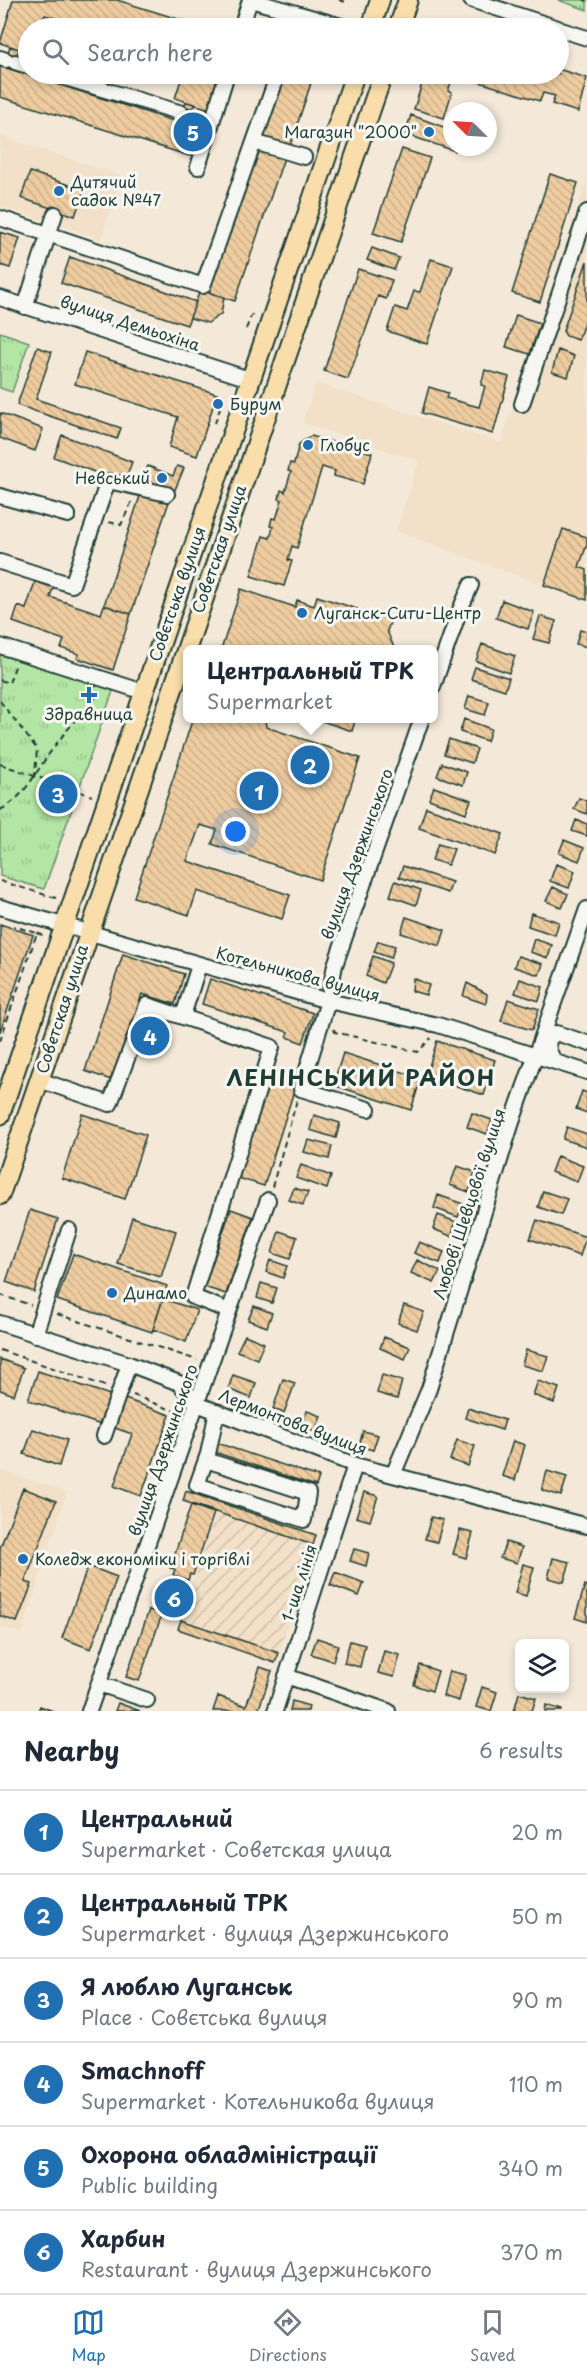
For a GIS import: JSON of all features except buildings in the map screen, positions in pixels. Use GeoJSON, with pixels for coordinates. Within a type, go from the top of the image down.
{"type":"FeatureCollection","features":[{"type":"Feature","properties":{"kind":"main road"},"geometry":{"type":"LineString","coordinates":[[374,18],[380,0]]}},
{"type":"Feature","properties":{"kind":"main road"},"geometry":{"type":"LineString","coordinates":[[402,18],[408,0]]}},
{"type":"Feature","properties":{"kind":"main road","name":"Совєтська вулиця"},"geometry":{"type":"LineString","coordinates":[[0,1115],[249,379],[352,84]]}},
{"type":"Feature","properties":{"kind":"main road","name":"Советская улица"},"geometry":{"type":"LineString","coordinates":[[187,645],[380,84]]}},
{"type":"Feature","properties":{"kind":"main road","name":"Советская улица"},"geometry":{"type":"LineString","coordinates":[[0,1195],[183,656]]}},
{"type":"Feature","properties":{"kind":"street"},"geometry":{"type":"LineString","coordinates":[[244,18],[250,0],[313,18]]}},
{"type":"Feature","properties":{"kind":"street"},"geometry":{"type":"LineString","coordinates":[[471,0],[525,18]]}},
{"type":"Feature","properties":{"kind":"street"},"geometry":{"type":"LineString","coordinates":[[569,32],[587,38]]}},
{"type":"Feature","properties":{"kind":"street"},"geometry":{"type":"LineString","coordinates":[[85,84],[212,122]]}},
{"type":"Feature","properties":{"kind":"street"},"geometry":{"type":"LineString","coordinates":[[198,167],[224,84]]}},
{"type":"Feature","properties":{"kind":"street"},"geometry":{"type":"LineString","coordinates":[[0,218],[203,285],[274,84]]}},
{"type":"Feature","properties":{"kind":"street"},"geometry":{"type":"LineString","coordinates":[[254,142],[304,157]]}},
{"type":"Feature","properties":{"kind":"street"},"geometry":{"type":"LineString","coordinates":[[522,404],[587,212]]}},
{"type":"Feature","properties":{"kind":"street"},"geometry":{"type":"LineString","coordinates":[[25,307],[56,214]]}},
{"type":"Feature","properties":{"kind":"street","name":"вулиця Демьохіна"},"geometry":{"type":"LineString","coordinates":[[0,298],[249,379]]}},
{"type":"Feature","properties":{"kind":"street"},"geometry":{"type":"LineString","coordinates":[[0,562],[72,585],[108,481],[167,494]]}},
{"type":"Feature","properties":{"kind":"street"},"geometry":{"type":"LineString","coordinates":[[0,496],[68,514]]}},
{"type":"Feature","properties":{"kind":"street"},"geometry":{"type":"LineString","coordinates":[[438,673],[471,585]]}},
{"type":"Feature","properties":{"kind":"street"},"geometry":{"type":"LineString","coordinates":[[0,646],[144,692]]}},
{"type":"Feature","properties":{"kind":"street","name":"вулиця Дзержинського"},"geometry":{"type":"LineString","coordinates":[[301,1089],[339,956],[420,723]]}},
{"type":"Feature","properties":{"kind":"street","name":"Котельникова вулиця"},"geometry":{"type":"LineString","coordinates":[[0,907],[328,1001],[438,1025],[587,1072]]}},
{"type":"Feature","properties":{"kind":"street","name":"Любові Шевцової вулиця"},"geometry":{"type":"LineString","coordinates":[[393,1475],[429,1389],[511,1125],[587,909]]}},
{"type":"Feature","properties":{"kind":"street"},"geometry":{"type":"LineString","coordinates":[[183,1016],[199,965]]}},
{"type":"Feature","properties":{"kind":"street"},"geometry":{"type":"LineString","coordinates":[[39,1080],[110,1104],[147,1005],[272,1047],[193,1297],[229,1311]]}},
{"type":"Feature","properties":{"kind":"street"},"geometry":{"type":"LineString","coordinates":[[554,1061],[549,1051],[548,1040],[556,1034],[587,1043]]}},
{"type":"Feature","properties":{"kind":"street"},"geometry":{"type":"LineString","coordinates":[[301,1089],[368,1109]]}},
{"type":"Feature","properties":{"kind":"street","name":"вулиця Дзержинського"},"geometry":{"type":"LineString","coordinates":[[89,1711],[268,1200]]}},
{"type":"Feature","properties":{"kind":"street"},"geometry":{"type":"LineString","coordinates":[[35,1335],[69,1230]]}},
{"type":"Feature","properties":{"kind":"street","name":"Лермонтова вулиця"},"geometry":{"type":"LineString","coordinates":[[0,1323],[129,1364],[179,1383],[196,1404],[355,1465],[587,1526]]}},
{"type":"Feature","properties":{"kind":"street"},"geometry":{"type":"LineString","coordinates":[[104,1436],[129,1364]]}},
{"type":"Feature","properties":{"kind":"street"},"geometry":{"type":"LineString","coordinates":[[206,1460],[308,1492],[304,1520],[197,1485],[206,1460],[217,1411]]}},
{"type":"Feature","properties":{"kind":"street","name":"1-ша лінія"},"geometry":{"type":"LineString","coordinates":[[275,1711],[355,1465]]}},
{"type":"Feature","properties":{"kind":"street"},"geometry":{"type":"LineString","coordinates":[[286,1676],[388,1711]]}},
{"type":"Feature","properties":{"kind":"street"},"geometry":{"type":"LineString","coordinates":[[99,1684],[147,1700]]}},
{"type":"Feature","properties":{"kind":"path"},"geometry":{"type":"LineString","coordinates":[[339,0],[349,3]]}},
{"type":"Feature","properties":{"kind":"path"},"geometry":{"type":"LineString","coordinates":[[246,328],[252,314]]}},
{"type":"Feature","properties":{"kind":"path"},"geometry":{"type":"LineString","coordinates":[[215,423],[220,408]]}},
{"type":"Feature","properties":{"kind":"path"},"geometry":{"type":"LineString","coordinates":[[0,680],[9,683],[20,654]]}},
{"type":"Feature","properties":{"kind":"path"},"geometry":{"type":"LineString","coordinates":[[0,810],[14,803],[49,753],[110,681]]}},
{"type":"Feature","properties":{"kind":"path"},"geometry":{"type":"LineString","coordinates":[[0,701],[38,749],[35,776]]}},
{"type":"Feature","properties":{"kind":"path"},"geometry":{"type":"LineString","coordinates":[[0,764],[92,796]]}},
{"type":"Feature","properties":{"kind":"path"},"geometry":{"type":"LineString","coordinates":[[0,881],[56,898]]}},
{"type":"Feature","properties":{"kind":"path"},"geometry":{"type":"LineString","coordinates":[[0,1041],[37,933],[9,925]]}},
{"type":"Feature","properties":{"kind":"path"},"geometry":{"type":"LineString","coordinates":[[268,1200],[301,1089]]}},
{"type":"Feature","properties":{"kind":"path"},"geometry":{"type":"LineString","coordinates":[[0,1295],[200,1361]]}},
{"type":"Feature","properties":{"kind":"path"},"geometry":{"type":"LineString","coordinates":[[0,1350],[177,1412],[155,1478]]}},
{"type":"Feature","properties":{"kind":"shaded area","name":"Дитячий садок №47"},"geometry":{"type":"Polygon","coordinates":[[[0,136],[122,176],[101,239],[0,206],[0,136]]]}},
{"type":"Feature","properties":{"kind":"shaded area"},"geometry":{"type":"Polygon","coordinates":[[[587,179],[587,601],[396,531],[419,461],[302,423],[316,383],[501,443],[587,179]]]}},
{"type":"Feature","properties":{"kind":"shaded area","name":"Коледж економіки і торгівлі"},"geometry":{"type":"Polygon","coordinates":[[[0,1470],[67,1492],[22,1634],[0,1626],[0,1470]]]}},
{"type":"Feature","properties":{"kind":"shaded area"},"geometry":{"type":"Polygon","coordinates":[[[216,1512],[313,1545],[279,1653],[181,1620],[216,1512]]]}},
{"type":"Feature","properties":{"kind":"green space"},"geometry":{"type":"Polygon","coordinates":[[[558,0],[587,0],[587,10],[558,0]]]}},
{"type":"Feature","properties":{"kind":"green space"},"geometry":{"type":"Polygon","coordinates":[[[0,332],[29,342],[12,392],[0,388],[0,332]]]}},
{"type":"Feature","properties":{"kind":"green space"},"geometry":{"type":"Polygon","coordinates":[[[0,655],[114,688],[44,889],[0,876],[0,655]]]}},
{"type":"Feature","properties":{"kind":"place","name":"Охорона обладміністрації"},"geometry":{"type":"Point","coordinates":[193,132]}},
{"type":"Feature","properties":{"kind":"place","name":"Магазин \"2000\""},"geometry":{"type":"Point","coordinates":[429,132]}},
{"type":"Feature","properties":{"kind":"place","name":"Дитячий садок №47"},"geometry":{"type":"Point","coordinates":[59,191]}},
{"type":"Feature","properties":{"kind":"place","name":"Бурум"},"geometry":{"type":"Point","coordinates":[218,404]}},
{"type":"Feature","properties":{"kind":"place","name":"Глобус"},"geometry":{"type":"Point","coordinates":[308,445]}},
{"type":"Feature","properties":{"kind":"place","name":"Невський"},"geometry":{"type":"Point","coordinates":[162,478]}},
{"type":"Feature","properties":{"kind":"place","name":"Луганск-Сити-Центр"},"geometry":{"type":"Point","coordinates":[302,613]}},
{"type":"Feature","properties":{"kind":"place","name":"Здравница"},"geometry":{"type":"Point","coordinates":[89,695]}},
{"type":"Feature","properties":{"kind":"place","name":"Центральный ТРК"},"geometry":{"type":"Point","coordinates":[310,765]}},
{"type":"Feature","properties":{"kind":"place","name":"Центральний"},"geometry":{"type":"Point","coordinates":[259,791]}},
{"type":"Feature","properties":{"kind":"place","name":"Я люблю Луганськ"},"geometry":{"type":"Point","coordinates":[58,794]}},
{"type":"Feature","properties":{"kind":"place","name":"Smachnoff"},"geometry":{"type":"Point","coordinates":[150,1036]}},
{"type":"Feature","properties":{"kind":"place","name":"Динамо"},"geometry":{"type":"Point","coordinates":[112,1293]}},
{"type":"Feature","properties":{"kind":"place","name":"Коледж економіки і торгівлі"},"geometry":{"type":"Point","coordinates":[23,1559]}},
{"type":"Feature","properties":{"kind":"place","name":"Харбин"},"geometry":{"type":"Point","coordinates":[174,1598]}},
{"type":"Feature","properties":{"kind":"district","name":"ЛЕНІНСЬКИЙ РАЙОН"},"geometry":{"type":"Point","coordinates":[361,1078]}}]}
